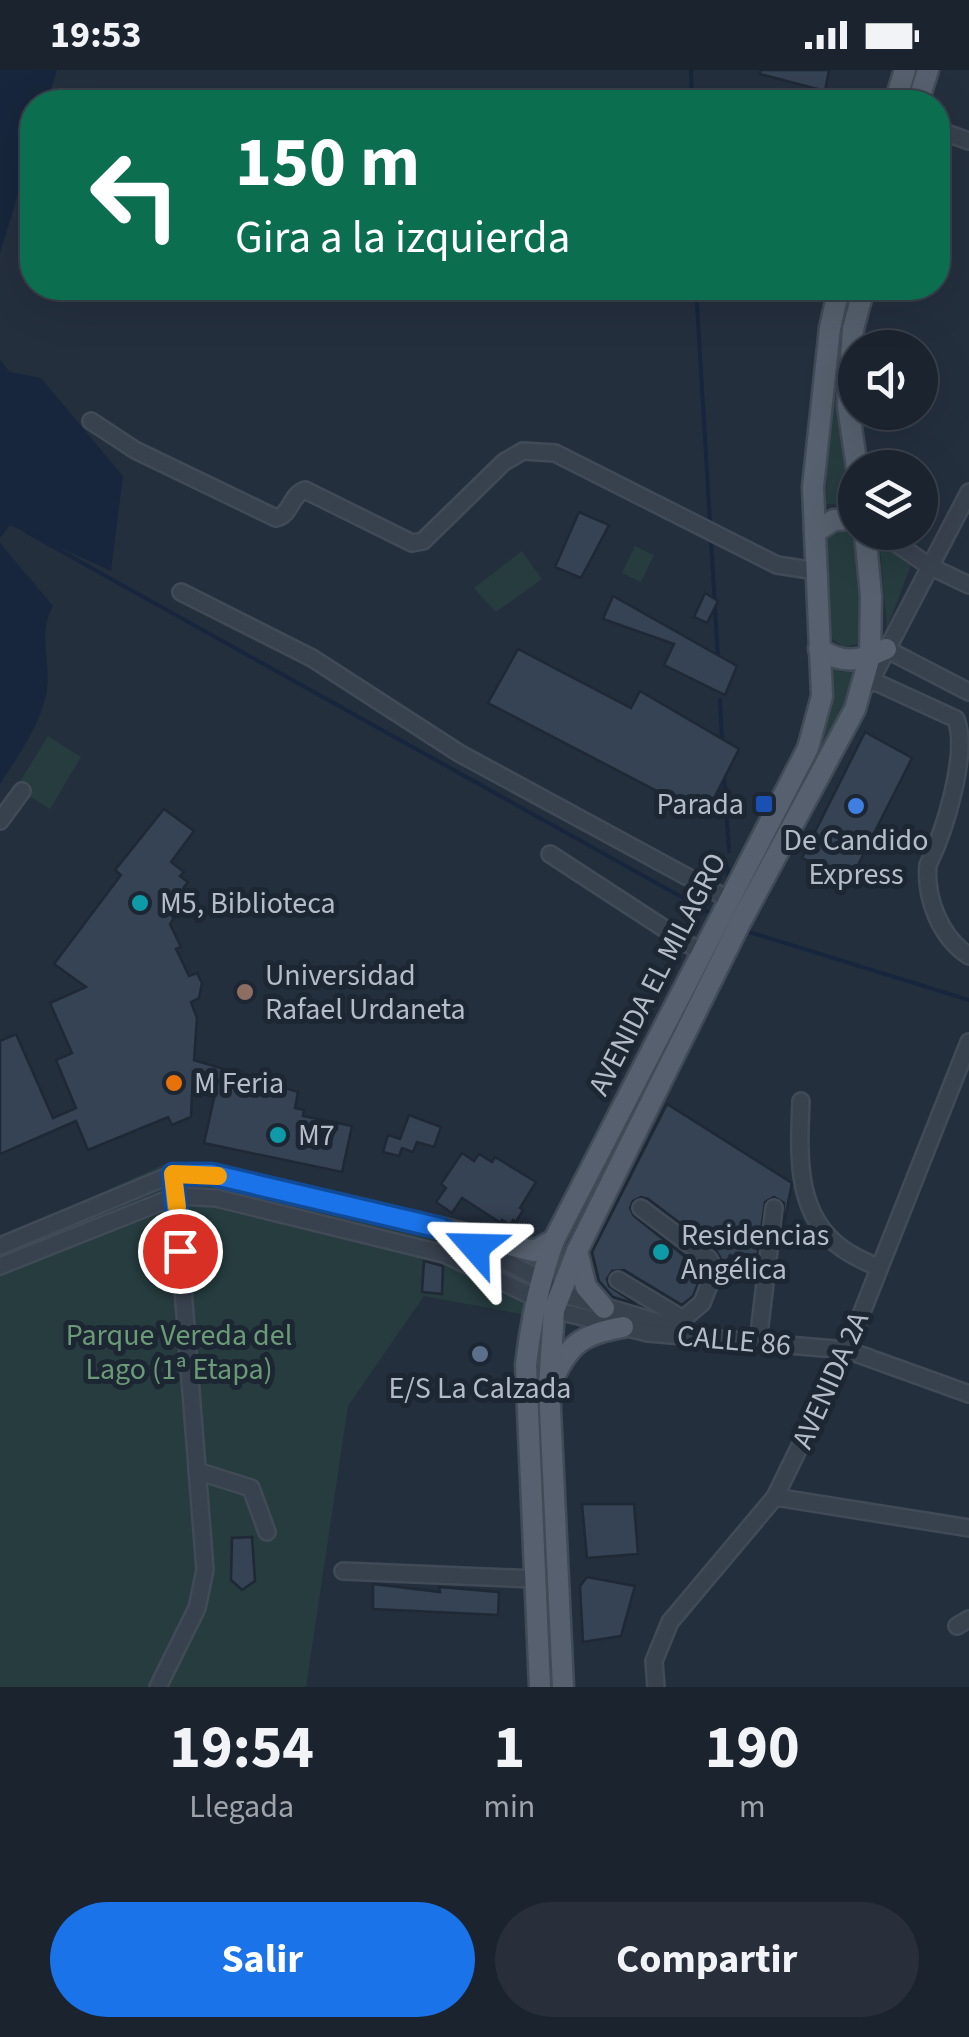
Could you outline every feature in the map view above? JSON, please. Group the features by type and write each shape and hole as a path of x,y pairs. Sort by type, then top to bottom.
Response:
{"main road":[{"name":"AVENIDA EL MILAGRO","path":"563,1687 547,1295 554,1240 808,748 822,696 813,486 836,300"},
{"path":"854,450 848,406 853,330 861,300"},
{"path":"815,532 838,520"},
{"name":"AVENIDA EL MILAGRO","path":"540,1687 526,1365 547,1295 577,1250 740,923 855,709 878,652 867,550"},
{"path":"819,649 837,661 878,652"},
{"path":"440,1228 534,1251 554,1240"},
{"path":"577,1250 586,1287 604,1308"},
{"path":"549,1387 562,1358 576,1342 623,1327"}],"street":[{"path":"91,420 135,450 276,518 284,515 298,493 305,490 412,543 422,541 504,462 523,452 555,453 777,565 816,571"},
{"path":"855,709 871,680 878,652 969,492"},
{"path":"906,550 969,585"},
{"path":"181,592 312,658 458,753 730,900"},
{"path":"878,652 969,692"},
{"path":"871,680 956,719 968,730 962,797 928,865 927,877 943,931 969,956"},
{"path":"0,821 22,791"},
{"path":"550,854 702,953"},
{"name":"AVENIDA 2A","path":"656,1687 654,1661 670,1622 776,1497 847,1350 968,1044"},
{"path":"801,1101 801,1180 815,1218 842,1248 878,1268"},
{"path":"158,1687 202,1592 205,1570 173,1174"},
{"path":"0,1246 173,1174 211,1174 440,1228 547,1295"},
{"path":"0,1266 176,1196 216,1198 444,1254 547,1295 750,1341 774,1208"},
{"path":"641,1208 708,1259 716,1270 702,1304 684,1324"},
{"path":"618,1280 684,1324"},
{"name":"CALLE 86","path":"547,1295 623,1327 648,1333 847,1350 969,1394"},
{"path":"197,1470 250,1488 266,1532"},
{"path":"776,1497 969,1528"},
{"path":"343,1571 536,1579"}],"green space":[{"path":"836,367 838,430 843,430 845,450 838,450 838,504 826,504 828,427"},
{"path":"838,528 838,550 857,550 862,618 858,644 843,647 830,637 822,538"},
{"path":"635,546 654,555 641,582 622,573"},
{"path":"880,550 902,550 914,557 887,628"},
{"path":"522,551 542,579 496,612 474,588"},
{"path":"834,669 857,670 846,710 818,762 829,714"},
{"path":"48,736 81,757 50,809 16,788"},
{"name":"Parque Vereda del Lago (1ª Etapa)","path":"167,1163 554,1240 531,1316 424,1296 348,1406 306,1687 0,1687 0,1239"}],"water":[{"path":"0,70 57,70 51,90 20,90 20,188 0,253"},
{"path":"0,360 10,372 41,378 123,476 111,571 10,525 0,538"},
{"path":"0,543 53,606 45,640 45,699 32,733 0,784"}],"building":[{"path":"760,70 829,70 825,90 760,74"},
{"path":"579,512 609,525 581,578 555,567"},
{"path":"705,593 718,601 707,623 694,617"},
{"path":"613,596 737,666 725,695 664,665 674,644 603,619"},
{"path":"518,649 631,708 640,691 739,749 705,816 488,703"},
{"path":"865,732 912,758 850,881 802,858"},
{"path":"164,809 194,831 171,862 184,872 180,876 188,882 184,887 189,891 171,915 174,918 170,924 189,976 197,973 202,983 199,998 191,1002 197,1018 194,1060 298,1092 295,1108 304,1110 303,1116 352,1126 342,1172 204,1143 218,1080 193,1072 191,1117 172,1125 168,1117 88,1150 76,1121 0,1154 0,1041 16,1034 53,1118 76,1108 56,1060 72,1053 50,1003 86,987 54,964 121,875 115,870"},
{"path":"667,1104 792,1183 782,1234 784,1203 774,1197 765,1202 756,1265 730,1255 725,1266 716,1250 648,1199 633,1201 630,1208 634,1216 703,1271 693,1296 682,1305 624,1270 612,1271 607,1279 609,1286 636,1304 613,1297 599,1281 592,1252"},
{"path":"409,1115 441,1127 434,1147 417,1142 413,1152 402,1148 399,1156 383,1152 388,1135 400,1139"},
{"path":"462,1153 474,1161 479,1154 492,1162 495,1157 536,1182 516,1222 501,1223 462,1198 452,1213 436,1202 446,1188 441,1184"},
{"path":"424,1261 443,1266 442,1294 422,1292"},
{"path":"582,1504 634,1504 638,1554 587,1558"},
{"path":"252,1537 255,1581 242,1590 231,1580 232,1538"},
{"path":"587,1577 635,1586 621,1636 583,1642 580,1586"},
{"path":"373,1584 440,1592 439,1587 499,1592 498,1615 373,1609"}],"waterway":[{"path":"691,70 692,90"},
{"path":"697,300 710,522"},
{"path":"27,532 712,914"},
{"path":"711,540 718,659"},
{"path":"720,700 722,742"},
{"path":"724,776 729,851"},
{"path":"728,869 729,883"},
{"path":"746,931 969,1000"}],"slow traffic":[{"path":"177,1207 173,1174 218,1176"}],"place":[{"name":"Parada","path":"764,804"},
{"name":"De Candido Express","path":"856,806"},
{"name":"M5, Biblioteca","path":"140,903"},
{"name":"Universidad Rafael Urdaneta","path":"245,992"},
{"name":"M Feria","path":"174,1083"},
{"name":"M7","path":"278,1135"},
{"name":"Residencias Angélica","path":"661,1252"},
{"name":"E/S La Calzada","path":"480,1354"}],"route":[{"path":"180,1251 173,1174 211,1174 440,1228 475,1247"}]}
